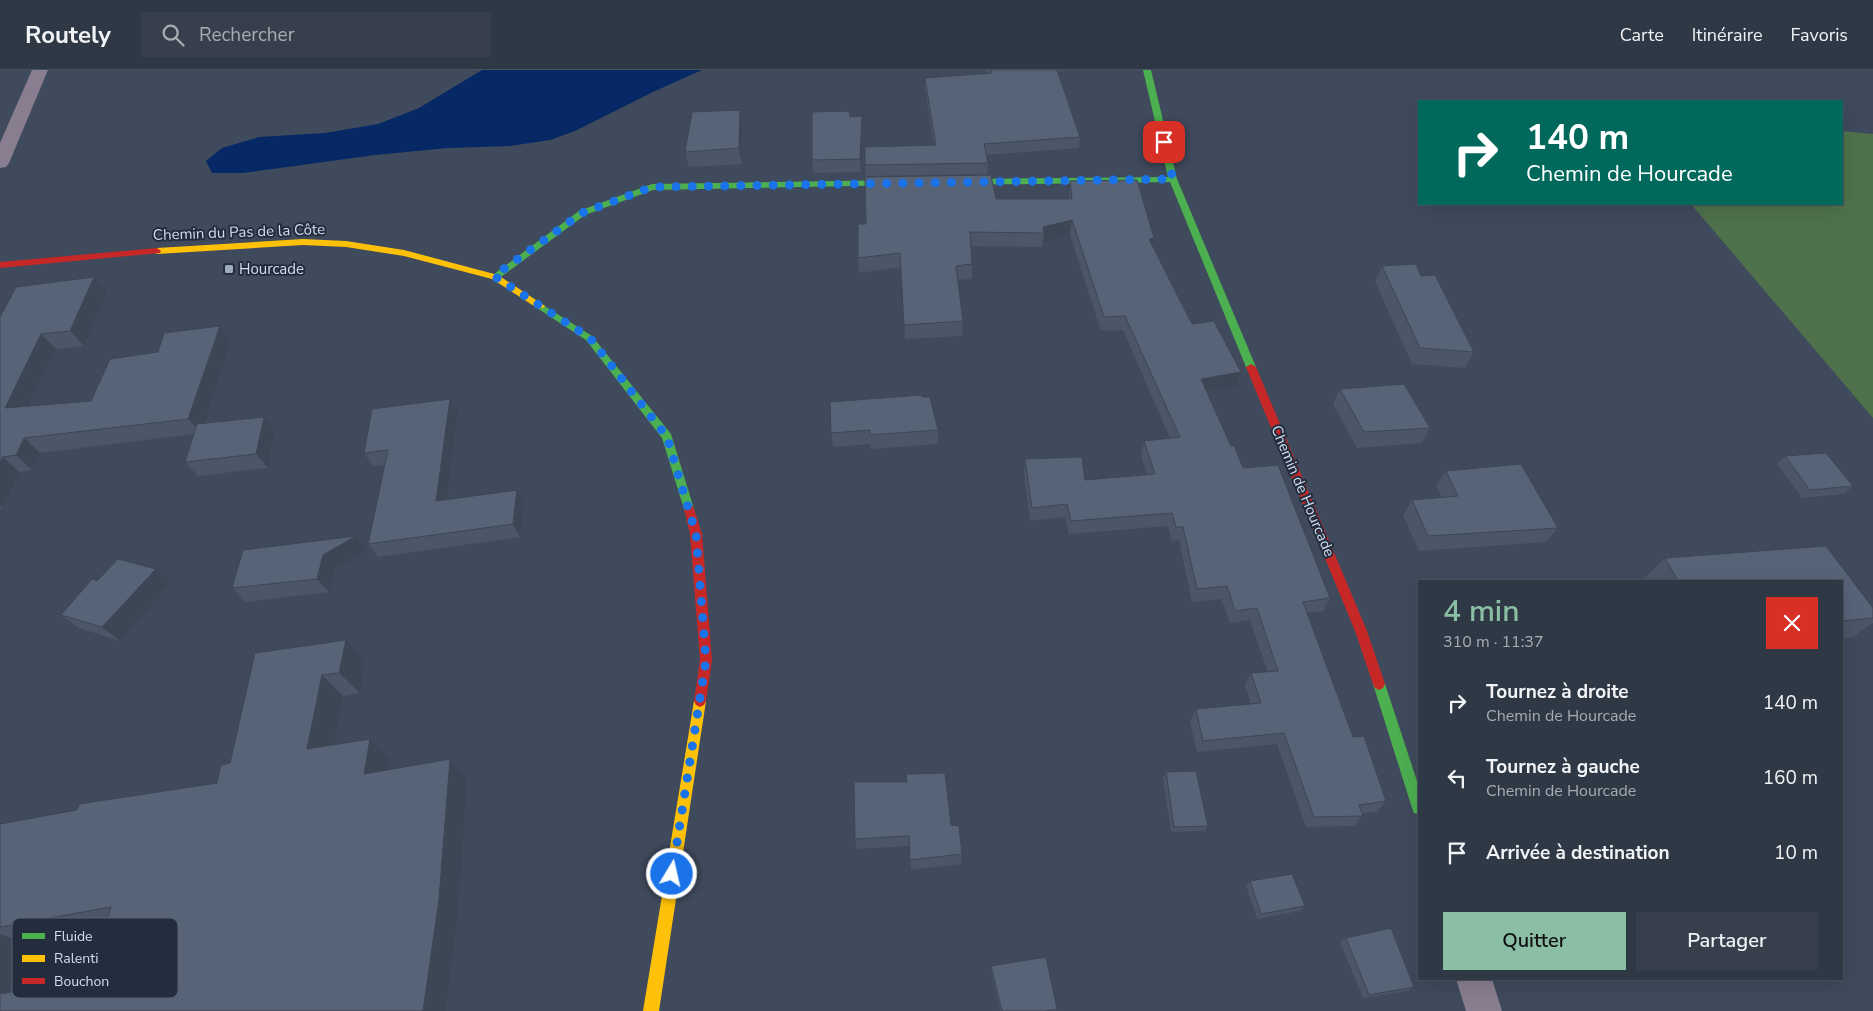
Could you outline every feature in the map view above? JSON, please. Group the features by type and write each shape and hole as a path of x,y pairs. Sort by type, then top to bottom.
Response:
{"street":[{"name":"Chemin de Hourcade","path":"1147,70 1173,179 1361,631 1418,805"},
{"path":"947,182 1173,179"},
{"path":"494,276 582,213 652,187 918,183"},
{"name":"Chemin du Pas de la Côte","path":"0,265 143,252 303,242 346,244 404,253 494,276 590,338 667,437 696,534 706,660 651,1011"},
{"path":"1474,980 1484,1011"}],"lane":[{"path":"0,163 40,70"}],"green space":[{"path":"1843,131 1873,134 1873,418 1692,205 1843,205"}],"water":[{"path":"482,70 702,70 575,131 550,140 510,146 448,148 375,155 243,173 212,173 206,161 222,148 259,137 325,133 378,124 419,108"}],"building":[{"path":"991,70 1057,70 1080,137 984,144 988,163 865,165 865,147 936,145 925,78 992,73"},
{"path":"740,110 739,148 685,152 692,112"},
{"path":"849,111 850,117 862,116 860,159 812,160 812,112"},
{"path":"991,175 996,199 1072,199 1070,181 1137,180 1154,238 1149,239 1192,324 1214,321 1241,372 1201,379 1231,446 1234,445 1243,468 1278,465 1330,598 1303,602 1353,737 1364,736 1386,801 1359,805 1363,816 1314,817 1284,733 1203,741 1196,709 1261,703 1251,673 1278,671 1257,608 1235,611 1227,586 1197,589 1183,527 1176,527 1172,513 1071,521 1067,504 1032,508 1025,459 1082,457 1085,480 1155,474 1144,441 1180,437 1125,316 1104,317 1072,220 1043,227 1044,233 970,232 972,264 956,266 963,321 904,325 900,253 858,258 858,224 866,224 865,177"},
{"path":"1416,264 1421,276 1435,275 1474,352 1420,348 1382,266"},
{"path":"94,277 70,331 41,334 5,408 91,401 110,359 158,352 164,333 220,326 188,419 24,438 16,455 3,457 0,463 0,317 16,287"},
{"path":"1404,384 1430,428 1364,432 1340,389"},
{"path":"921,395 922,397 930,397 938,430 870,435 870,430 831,433 830,402"},
{"path":"450,399 436,501 517,490 513,524 368,544 388,450 364,453 372,409"},
{"path":"264,417 256,454 185,462 197,424"},
{"path":"1826,453 1853,486 1810,490 1785,456"},
{"path":"1521,464 1558,528 1428,536 1412,500 1458,496 1446,471"},
{"path":"356,536 323,555 317,579 232,588 243,550"},
{"path":"1826,546 1873,608 1873,618 1843,621 1843,580 1677,580 1665,558"},
{"path":"118,559 156,569 102,627 61,615 92,579 97,581"},
{"path":"346,640 339,673 322,675 307,749 370,739 364,774 450,759 439,899 423,1011 0,1011 0,994 12,992 12,998 178,998 178,918 108,918 111,907 50,918 12,918 12,925 0,927 0,824 77,810 79,804 217,783 221,765 230,763 255,653"},
{"path":"1196,771 1208,826 1174,827 1166,772"},
{"path":"945,773 951,825 959,826 962,854 910,860 909,836 855,839 854,782 907,782 906,774"},
{"path":"1292,874 1305,906 1261,914 1250,881"},
{"path":"1391,928 1414,987 1369,995 1346,938"},
{"path":"1046,957 1057,1009 1045,1011 1002,1011 991,966"}],"traffic: fast":[{"path":"1147,70 1173,179 1251,367"},
{"path":"955,182 1173,179"},
{"path":"495,277 582,213 652,187 902,183"},
{"path":"540,306 589,338 667,437 689,509"},
{"path":"1379,684 1418,805"}],"traffic: slow":[{"path":"157,251 303,242 346,244 404,253 495,277 540,306"},
{"path":"651,1011 700,701"}],"traffic: jam":[{"path":"0,265 157,251"},
{"path":"1251,367 1361,631 1379,684"},
{"path":"689,509 696,534 706,660 700,701"}],"place":[{"name":"Hourcade","path":"229,269"}],"route":[{"path":"672,874 706,660 696,534 667,437 590,338 494,276 582,213 652,187 1173,179 1164,142"}]}
